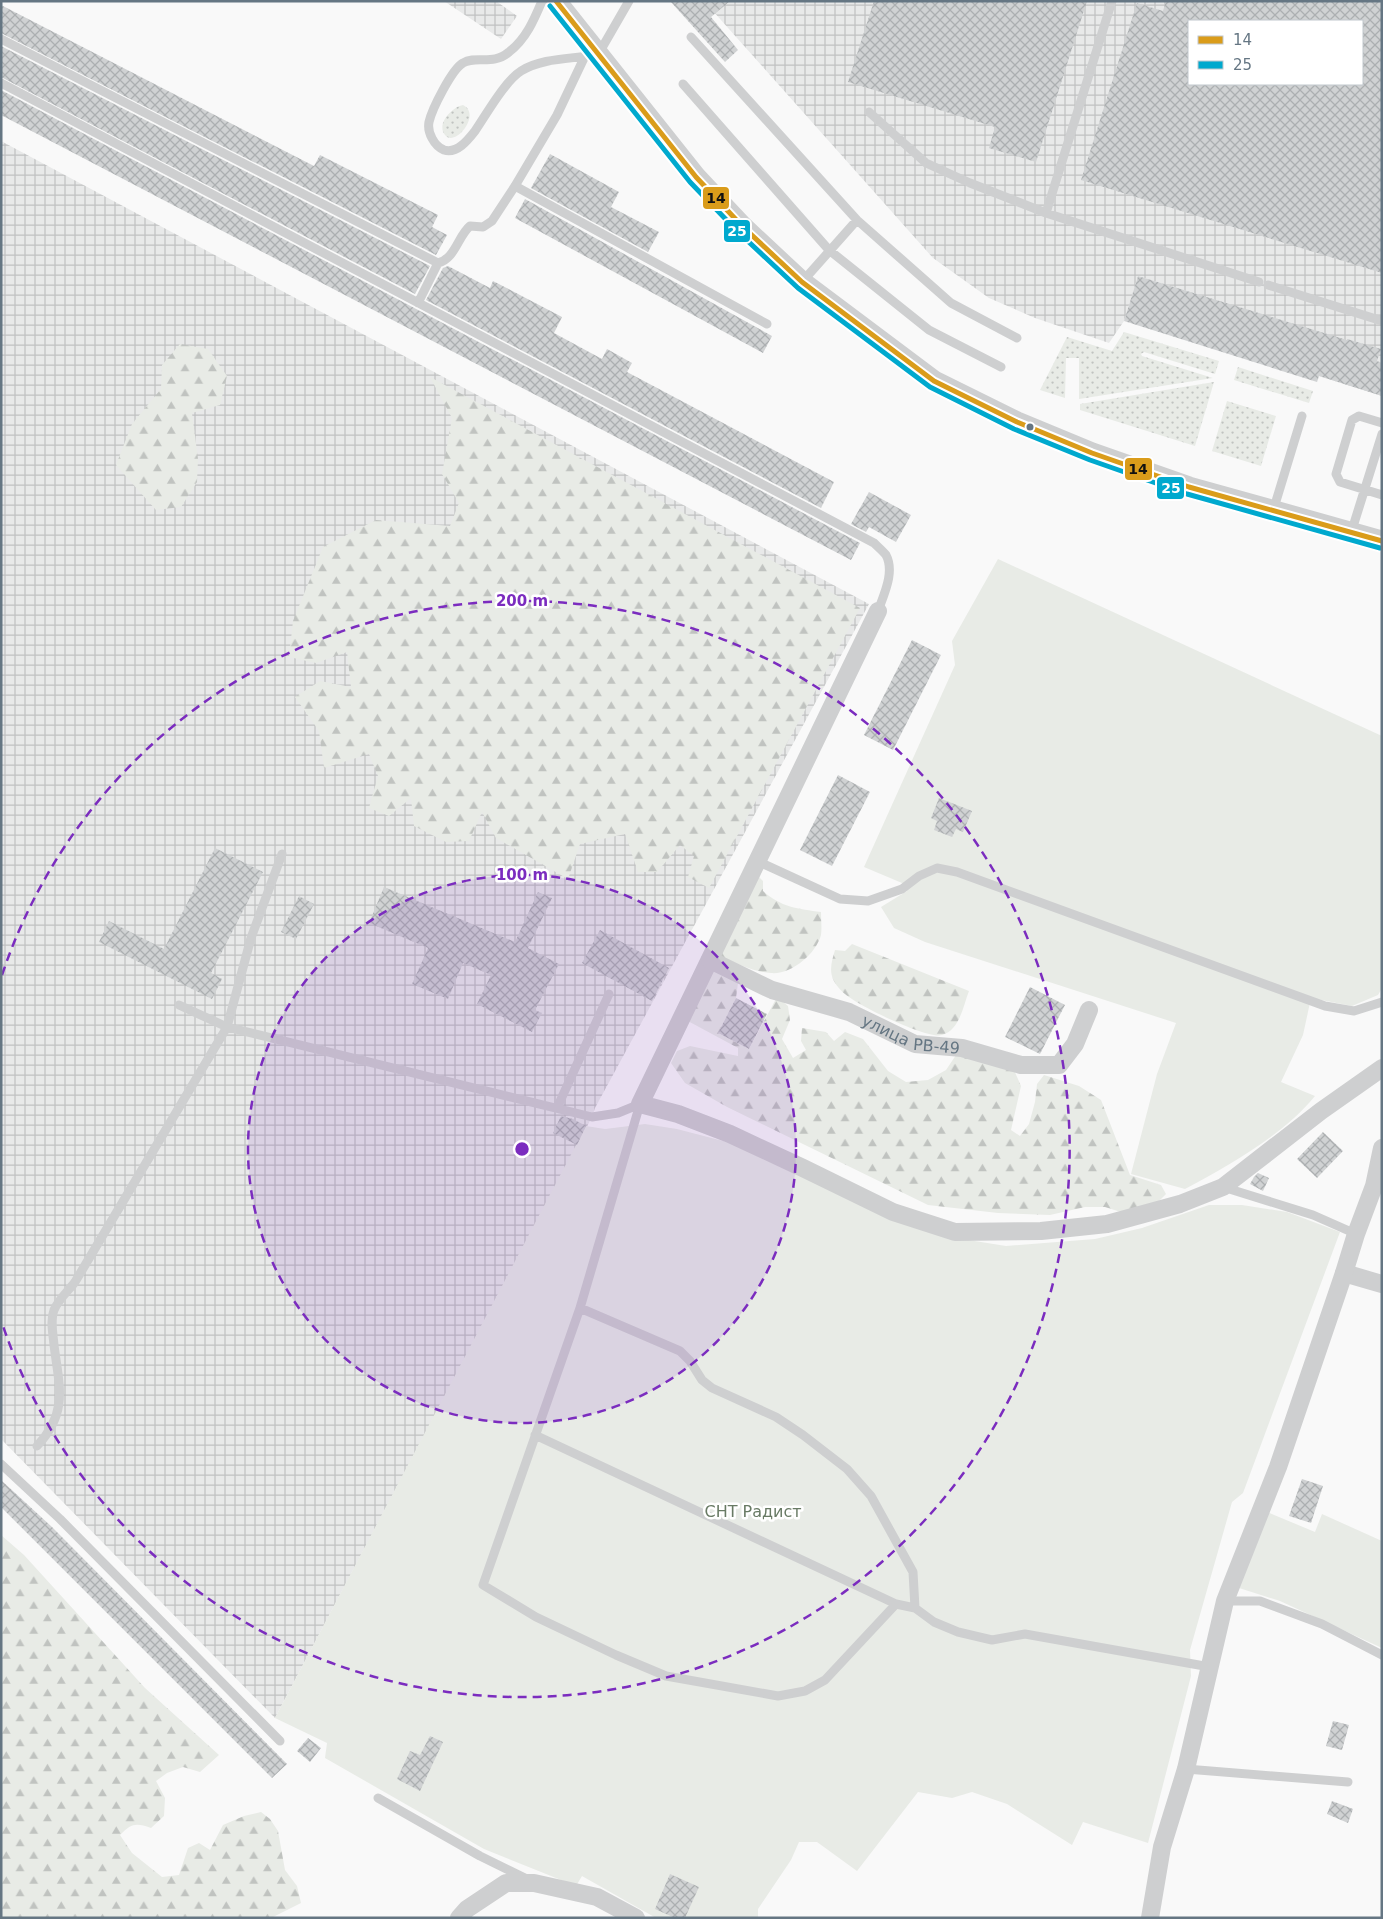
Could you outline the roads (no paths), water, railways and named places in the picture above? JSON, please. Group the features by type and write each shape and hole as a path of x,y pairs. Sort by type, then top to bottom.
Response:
{"street":[{"path":"556,1 592,56 696,177 742,226 802,282 934,381 1017,422 1092,453 1181,484 1382,541"},
{"path":"878,611 640,1104 678,1114 730,1134 893,1212 955,1232 1042,1231 1107,1224 1180,1204 1223,1187 1322,1111 1382,1068"},
{"name":"улица РВ-49","path":"710,960 772,990 850,1012 915,1044 962,1048 1021,1065 1059,1065 1075,1044 1089,1010"},
{"path":"1150,1918 1162,1847 1186,1769 1225,1601 1278,1468 1356,1234 1374,1186 1382,1148"},
{"path":"1344,1273 1382,1284"},
{"path":"459,1918 467,1909 506,1883 534,1883 596,1897 636,1918"}],"lane":[{"path":"542,1 535,18 522,39 510,52 499,59 464,62 450,76 429,122 430,136 438,147 447,151 458,148 470,138 511,80 520,71 536,64 592,56"},
{"path":"1,39 438,263 443,262 452,252 464,231 470,226 483,227 492,221 515,186 592,56 629,1"},
{"path":"1046,213 1112,1"},
{"path":"691,37 857,220 951,303 1017,338"},
{"path":"1,83 874,543 886,555 889,572 888,584 878,611"},
{"path":"683,84 829,250 929,330 1001,367"},
{"path":"869,112 926,162 970,183 1046,213 1382,321"},
{"path":"515,186 768,324"},
{"path":"802,282 857,220"},
{"path":"418,302 438,263"},
{"path":"1273,511 1302,416"},
{"path":"1382,423 1359,416 1352,420 1336,474 1340,482 1382,495"},
{"path":"1351,533 1382,434"},
{"path":"37,1446 49,1433 57,1417 61,1396 52,1327 55,1309 75,1282 227,1027 251,938 282,854"},
{"path":"757,861 840,899 868,901 902,889 918,876 938,868 957,872 1325,1006 1354,1011 1382,1002"},
{"path":"557,1108 609,994"},
{"path":"179,1006 227,1027 592,1117 618,1113 640,1104"},
{"path":"640,1104 580,1308 483,1585 536,1617 616,1655 666,1676 778,1696 805,1691 825,1680 896,1604"},
{"path":"1223,1187 1313,1215 1356,1234"},
{"path":"580,1308 680,1351 690,1361 702,1380 712,1388 776,1418 803,1435 847,1469 871,1496 913,1572 915,1608"},
{"path":"535,1435 896,1604 915,1608 934,1622 950,1629 992,1640 1025,1634 1210,1667"},
{"path":"1,1464 60,1519 280,1741"},
{"path":"1225,1601 1260,1601 1322,1624 1382,1655"},
{"path":"1186,1769 1348,1782"},
{"path":"378,1798 480,1856 534,1883"}],"park label":[{"name":"СНТ Радист","path":"753,1511"}]}
